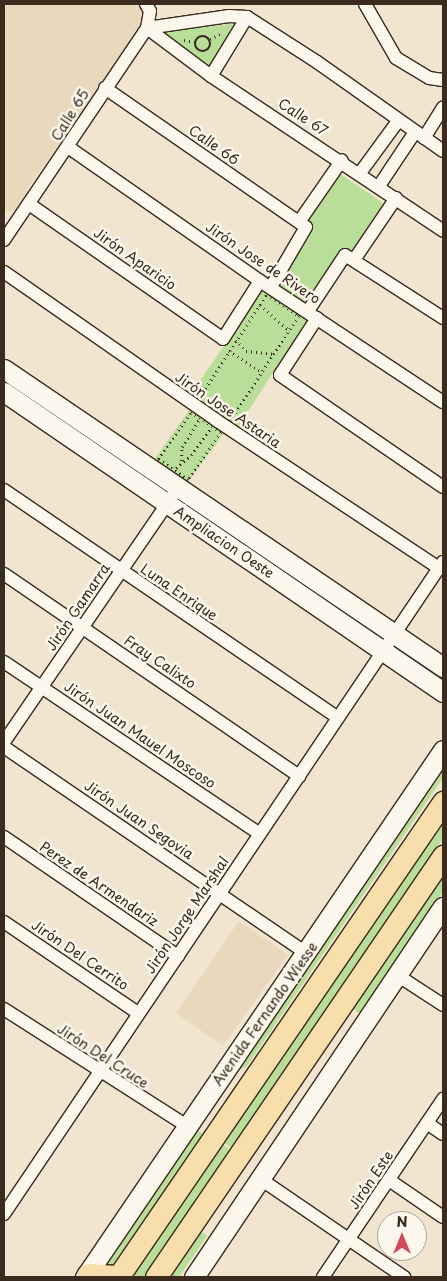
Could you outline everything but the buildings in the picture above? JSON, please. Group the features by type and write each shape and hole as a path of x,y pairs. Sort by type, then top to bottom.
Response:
{"main road":[{"name":"Ampliacion Oeste","path":"4,369 173,480 443,668"},
{"name":"Ampliacion Oeste","path":"4,392 443,692"},
{"name":"Avenida Fernando Wiesse","path":"86,1276 187,1126 307,954 443,750"},
{"name":"Avenida Fernando Wiesse","path":"118,1277 443,802"},
{"path":"156,1277 443,856"},
{"path":"194,1277 443,907"},
{"path":"86,1276 118,1277"}],"street":[{"path":"146,4 150,11 147,28 229,16 247,17 318,62 398,121 443,150"},
{"path":"365,4 396,58 429,78 443,80"},
{"path":"211,76 247,17"},
{"name":"Calle 67","path":"147,28 211,76 342,160 443,230"},
{"name":"Calle 65","path":"6,233 29,204 147,28"},
{"name":"Calle 66","path":"105,88 303,225"},
{"path":"379,186 443,108"},
{"path":"360,173 398,121"},
{"name":"Jirón Jose de Rivero","path":"68,147 308,315 443,402"},
{"path":"230,343 342,160"},
{"path":"396,198 349,257 308,315 280,375 443,487"},
{"name":"Jirón Aparicio","path":"29,204 230,343"},
{"path":"349,257 443,318"},
{"name":"Jirón Jose Astaria","path":"4,272 216,420 441,565"},
{"name":"Jirón Gamarra","path":"4,742 167,504 173,480"},
{"name":"Luna Enrique","path":"4,490 338,718"},
{"name":"Jirón Jorge Marshal","path":"4,1214 441,565"},
{"name":"Fray Calixto","path":"4,574 299,776"},
{"name":"Jirón Juan Mauel Moscoso","path":"4,662 260,834"},
{"name":"Jirón Juan Segovia","path":"4,747 307,954"},
{"name":"Perez de Armendariz","path":"4,837 178,956"},
{"name":"Jirón Del Cerrito","path":"4,922 138,1013"},
{"path":"398,975 443,1005"},
{"name":"Jirón Del Cruce","path":"4,1009 99,1072 187,1126"},
{"name":"Jirón Este","path":"323,1277 443,1099"},
{"path":"427,1123 443,1134"},
{"path":"259,1178 404,1277"},
{"path":"389,1180 443,1217"}],"path":[{"path":"200,36 207,37 212,43 205,52 195,46 200,36"},
{"path":"260,305 290,331"},
{"path":"229,423 290,331 308,315"},
{"path":"230,343 246,351 275,354"},
{"path":"230,343 263,374"},
{"path":"192,412 221,432 188,480 173,480 158,459 192,412"},
{"path":"173,480 181,461 182,447 200,418"},
{"path":"181,461 191,455 212,426"}],"shaded area":[{"path":"4,4 133,4 144,9 146,24 29,186 22,206 10,212 4,208"},
{"path":"239,921 288,955 223,1046 176,1013"}],"green space":[{"path":"236,25 210,71 163,32"},
{"path":"339,173 386,205 352,255 304,305 276,285 304,221"},
{"path":"263,289 307,320 236,430 188,398"},
{"path":"190,409 224,433 188,482 154,460"},
{"path":"443,757 443,778 247,1066 231,1075"},
{"path":"443,802 443,838 233,1149 216,1137"},
{"path":"443,865 443,892 360,1014 348,1005"},
{"path":"191,1127 203,1134 112,1268 95,1271"},
{"path":"215,1139 232,1151 147,1277 122,1277"},
{"path":"195,1228 207,1236 179,1277 162,1277"}]}
